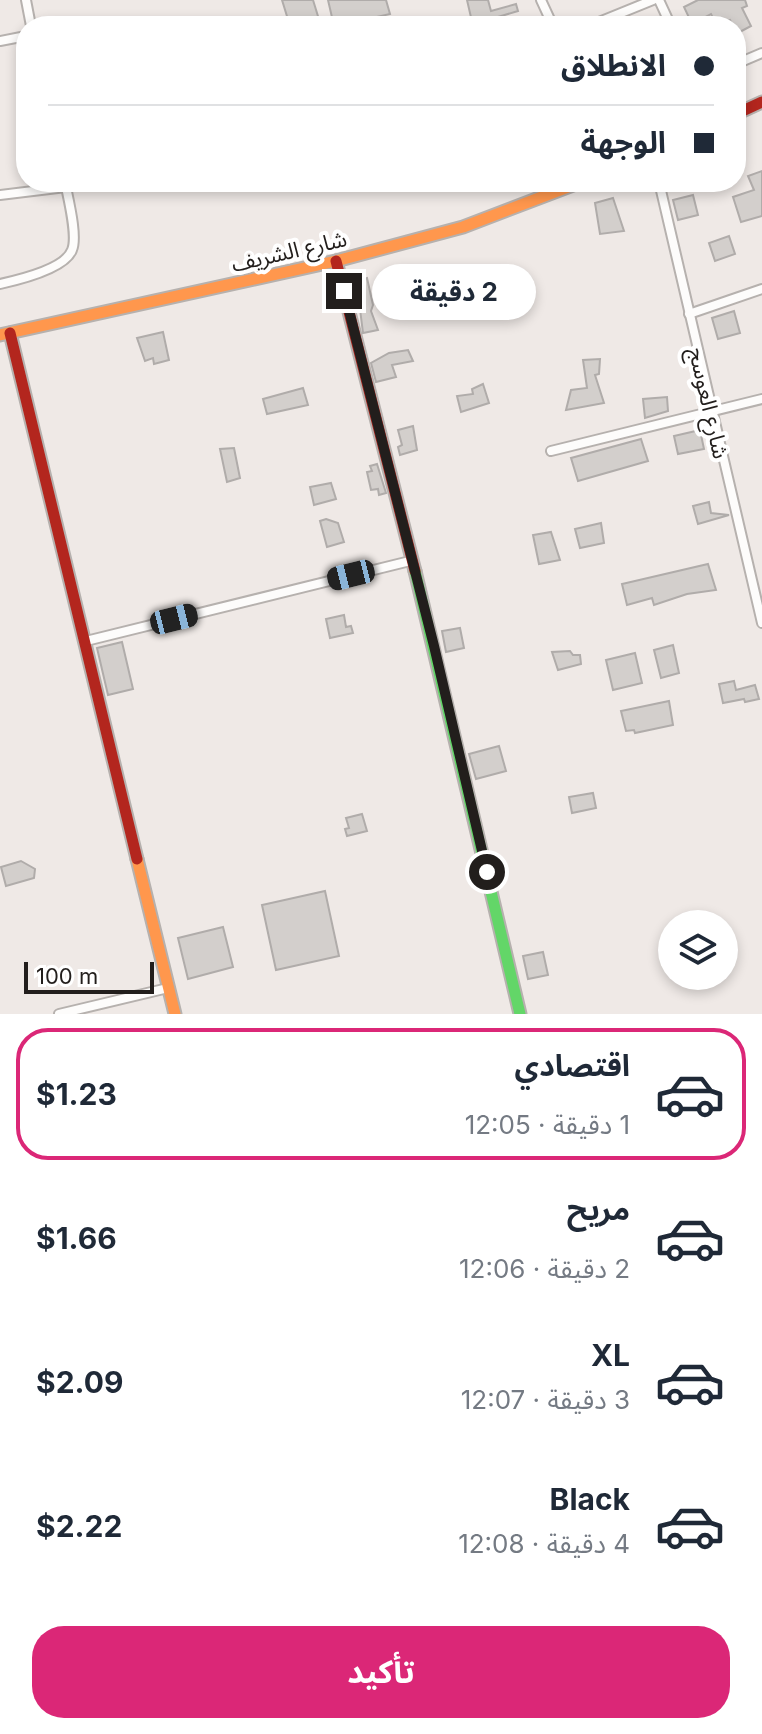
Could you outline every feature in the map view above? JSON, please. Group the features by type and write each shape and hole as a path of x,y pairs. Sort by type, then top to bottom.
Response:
{"street":[{"path":"614,16 653,0"},
{"path":"0,284 34,274 68,258 74,240 66,192"},
{"name":"شارع الشريف","path":"5,334 336,261 463,227 555,192"},
{"name":"شارع العوسج","path":"661,192 762,623"},
{"path":"336,261 434,646 520,1014"},
{"path":"689,314 762,289"},
{"path":"5,334 86,641 175,1014"},
{"path":"551,451 762,399"},
{"path":"86,641 410,561"},
{"path":"59,1014 168,988"}],"building":[{"path":"282,0 313,0 318,16 287,16"},
{"path":"328,0 386,0 390,14 381,16 332,16"},
{"path":"467,0 488,0 491,11 516,4 518,11 501,16 471,16"},
{"path":"698,0 745,0 747,6 742,8 746,16 688,16 684,7"},
{"path":"762,171 762,216 741,222 733,197 754,190 748,176"},
{"path":"693,195 698,215 678,220 673,200"},
{"path":"613,198 624,231 600,234 595,203"},
{"path":"729,236 735,254 715,261 709,243"},
{"path":"401,274 404,297 386,300 381,279"},
{"path":"367,278 373,305 371,311 378,330 363,333 359,301 351,283"},
{"path":"734,311 740,333 718,339 712,318"},
{"path":"163,332 169,360 154,364 153,358 145,361 137,338"},
{"path":"408,350 413,361 392,365 396,377 376,382 371,363 389,353"},
{"path":"600,359 599,374 595,375 604,403 566,410 571,390 587,388 583,360"},
{"path":"483,384 489,403 461,412 457,396 473,394 472,389"},
{"path":"303,388 308,405 267,414 263,399"},
{"path":"667,397 668,411 645,418 643,399"},
{"path":"413,426 417,450 400,455 398,447 402,445 398,430"},
{"path":"700,430 704,449 678,454 674,436"},
{"path":"641,439 648,461 578,481 571,458"},
{"path":"234,448 240,478 227,482 220,449"},
{"path":"377,464 386,493 379,495 378,489 371,490 367,472 372,471 370,466"},
{"path":"331,483 336,499 314,505 310,487"},
{"path":"709,502 711,513 729,515 698,524 693,506"},
{"path":"326,519 338,523 344,542 327,547 320,521"},
{"path":"601,523 604,543 580,548 575,529"},
{"path":"551,532 560,560 539,564 533,535"},
{"path":"708,564 716,590 687,594 654,605 652,598 627,605 622,584"},
{"path":"344,615 346,627 351,626 353,633 330,638 326,619"},
{"path":"460,628 464,648 446,652 442,631"},
{"path":"122,642 133,689 108,695 97,648"},
{"path":"673,645 679,673 661,678 654,650"},
{"path":"570,651 573,655 580,655 581,664 558,670 552,652"},
{"path":"635,653 642,683 613,690 606,660"},
{"path":"734,681 736,690 755,685 759,699 723,703 719,684"},
{"path":"669,701 673,725 635,733 634,730 626,731 621,711"},
{"path":"499,746 506,771 476,779 469,754"},
{"path":"593,793 596,808 572,813 569,797"},
{"path":"362,814 367,831 347,836 345,829 349,828 346,818"},
{"path":"21,861 35,869 34,878 6,886 1,867"},
{"path":"325,891 339,956 276,970 262,905"},
{"path":"223,927 233,967 188,979 178,938"},
{"path":"543,952 548,975 528,979 523,956"}],"traffic: fast":[{"path":"415,571 520,1014"}],"traffic: slow":[{"path":"0,335 336,261 463,227 555,192"},
{"path":"137,859 175,1014"}],"traffic: jam":[{"path":"746,109 762,102"},
{"path":"336,261 415,571"},
{"path":"10,333 137,859"}],"route":[{"path":"344,291 434,646 487,872"}]}
